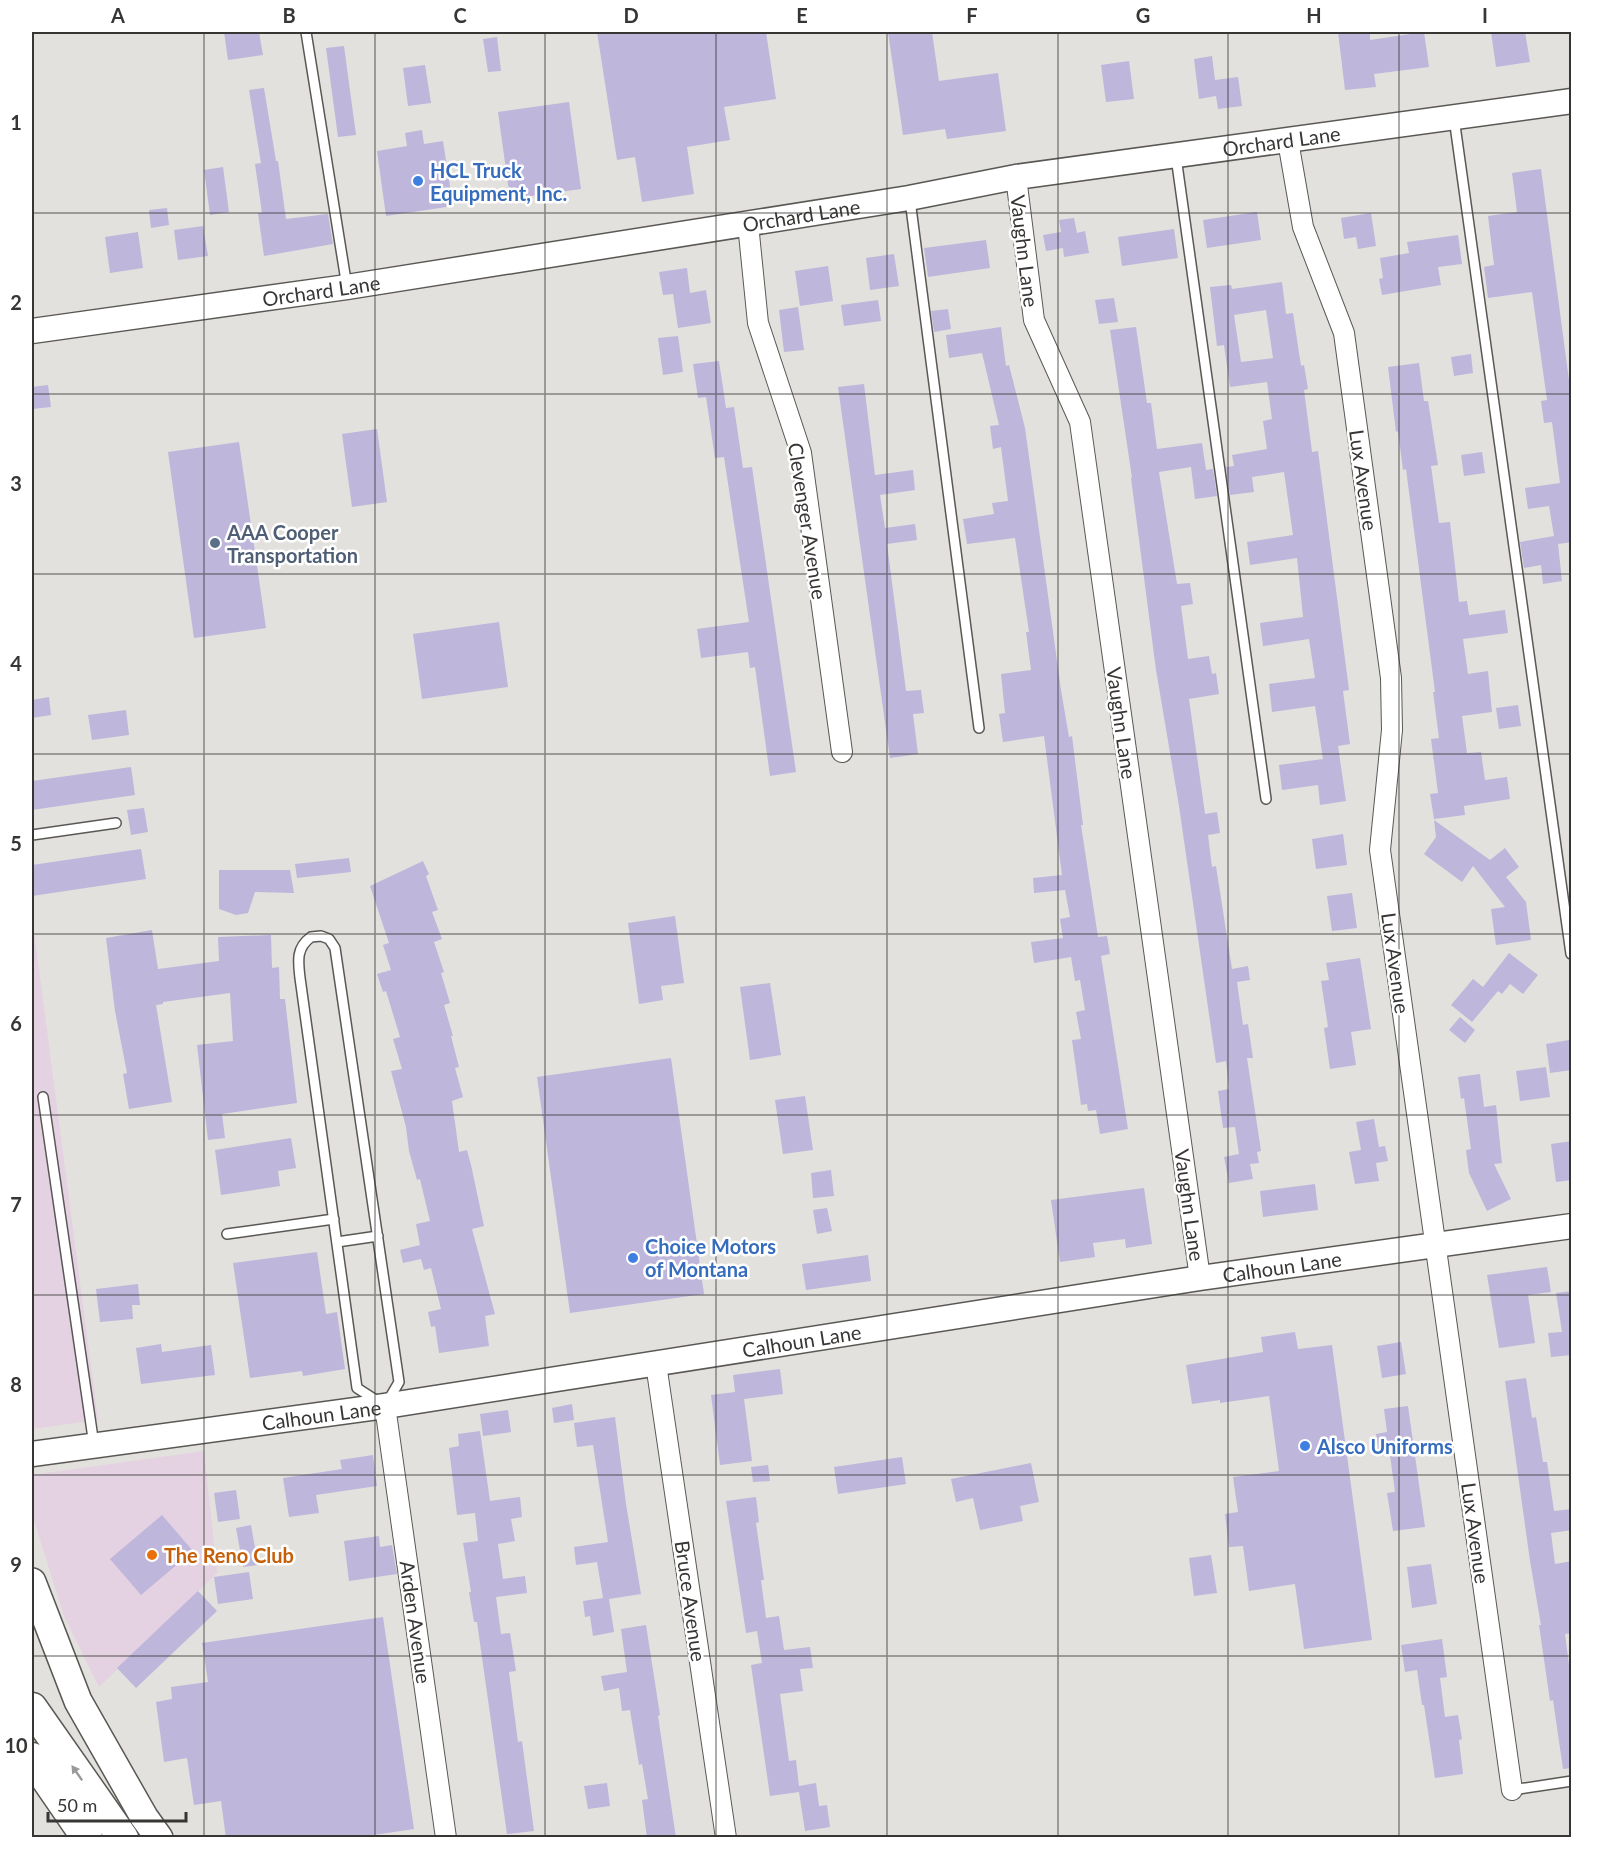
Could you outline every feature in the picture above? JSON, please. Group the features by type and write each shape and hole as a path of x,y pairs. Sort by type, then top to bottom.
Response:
{"main road":[{"path":"32,1582 78,1701 144,1817 159,1838"},
{"path":"32,1708 123,1838"},
{"path":"32,1758 87,1838"}],"street":[{"name":"Orchard Lane","path":"32,331 347,287 909,198 1016,177 1176,157 1572,101"},
{"name":"Lux Avenue","path":"1288,141 1303,227 1344,333 1389,667 1392,730 1380,850 1512,1790"},
{"name":"Vaughn Lane","path":"1016,177 1034,320 1080,422 1200,1278"},
{"name":"Clevenger Avenue","path":"748,224 758,323 801,453 842,752"},
{"name":"Calhoun Lane","path":"32,1454 385,1406 1200,1278 1572,1226"},
{"name":"Bruce Avenue","path":"656,1364 726,1838"},
{"name":"Arden Avenue","path":"385,1406 446,1838"}],"lane":[{"path":"306,32 347,287"},
{"path":"1454,118 1571,954"},
{"path":"1176,157 1266,799"},
{"path":"909,198 979,728"},
{"path":"32,836 116,823"},
{"path":"321,936 329,939 335,948 378,1236 399,1382 385,1406 357,1388 298,959 300,949 311,937 321,936"},
{"path":"43,1097 94,1445"},
{"path":"227,1234 334,1219"},
{"path":"337,1242 378,1236"},
{"path":"1512,1790 1572,1781"}],"shaded area":[{"path":"32,916 98,1420 32,1429"},
{"path":"204,1451 217,1573 99,1687 64,1616 32,1514 32,1475"}],"building":[{"path":"224,32 259,32 263,55 228,60"},
{"path":"597,32 766,32 776,99 724,107 730,140 687,147 694,194 642,202 635,157 617,160"},
{"path":"888,32 932,32 939,81 998,73 1006,131 947,139 945,129 903,135"},
{"path":"1338,32 1370,32 1370,40 1424,32 1429,67 1374,74 1376,87 1345,90"},
{"path":"1491,32 1525,32 1530,62 1496,67"},
{"path":"497,37 501,71 488,72 483,39"},
{"path":"344,46 356,135 338,137 326,48"},
{"path":"1212,56 1215,80 1238,77 1242,106 1218,109 1216,96 1199,99 1194,59"},
{"path":"1129,61 1134,99 1106,102 1101,65"},
{"path":"425,65 431,103 408,106 403,68"},
{"path":"264,88 286,219 328,214 333,244 264,256 258,213 262,213 255,164 261,163 249,90"},
{"path":"569,102 581,189 510,199 498,112"},
{"path":"422,130 424,144 443,141 453,206 386,216 377,151 407,146 405,133"},
{"path":"223,167 229,212 210,215 204,170"},
{"path":"1541,169 1572,403 1572,542 1558,544 1562,581 1543,584 1541,565 1524,568 1520,542 1554,536 1549,506 1528,509 1525,488 1560,483 1552,422 1544,423 1541,401 1547,400 1532,292 1488,298 1484,267 1494,265 1488,216 1517,212 1512,173"},
{"path":"167,208 169,225 151,228 149,210"},
{"path":"1257,212 1261,240 1207,248 1203,220"},
{"path":"1371,213 1376,246 1358,249 1356,237 1344,239 1341,218"},
{"path":"1074,218 1077,233 1085,231 1089,253 1064,257 1063,248 1046,251 1043,235 1061,232 1059,220"},
{"path":"203,226 208,256 178,260 174,230"},
{"path":"1174,229 1178,258 1122,266 1118,237"},
{"path":"138,232 143,268 110,273 105,237"},
{"path":"1458,235 1462,264 1438,267 1441,285 1382,295 1379,279 1383,278 1380,258 1409,253 1407,242"},
{"path":"986,240 990,268 928,277 924,248"},
{"path":"894,254 899,286 870,290 866,258"},
{"path":"828,266 833,301 800,306 795,271"},
{"path":"687,268 690,293 706,290 711,323 678,328 673,294 663,295 659,272"},
{"path":"1282,282 1286,314 1293,313 1301,366 1304,365 1308,389 1304,390 1312,452 1318,451 1349,690 1343,691 1350,744 1338,746 1346,801 1320,805 1318,785 1282,790 1279,765 1323,759 1315,706 1272,712 1269,684 1315,678 1309,639 1263,646 1260,623 1303,617 1297,558 1250,565 1247,542 1293,535 1284,472 1252,477 1254,492 1230,495 1226,467 1234,466 1232,455 1267,449 1263,421 1272,419 1267,382 1230,387 1224,345 1217,346 1210,287 1231,285 1232,289","holes":["1266,310 1273,358 1241,362 1234,315"]},
{"path":"1114,298 1118,322 1099,324 1095,300"},
{"path":"878,300 881,321 844,326 841,305"},
{"path":"798,307 804,350 784,352 779,310"},
{"path":"948,309 951,329 934,332 931,311"},
{"path":"1001,327 1006,366 1009,365 1025,428 1061,690 1069,737 1072,736 1083,825 1081,825 1098,937 1107,936 1110,954 1101,956 1128,1129 1100,1134 1096,1110 1088,1111 1087,1104 1081,1105 1072,1040 1081,1039 1076,1012 1085,1010 1080,980 1075,981 1071,957 1034,963 1031,942 1063,938 1060,919 1070,917 1065,890 1034,893 1033,878 1062,875 1044,736 1003,742 999,714 1005,713 1001,674 1031,670 1026,632 1029,632 1015,538 967,544 963,519 994,514 992,503 1008,501 1001,447 993,449 990,426 999,425 982,353 949,358 946,335"},
{"path":"1136,327 1147,403 1151,403 1157,449 1202,443 1206,470 1213,469 1217,496 1195,499 1191,467 1159,472 1177,584 1190,583 1193,604 1181,606 1188,659 1209,656 1212,674 1216,673 1219,694 1189,699 1205,814 1217,812 1220,833 1208,835 1212,867 1216,866 1232,969 1248,966 1250,980 1237,982 1243,1025 1248,1024 1253,1058 1247,1058 1261,1151 1257,1152 1259,1163 1250,1164 1253,1179 1229,1183 1224,1157 1239,1154 1235,1127 1223,1128 1218,1091 1229,1089 1226,1061 1216,1063 1179,806 1156,670 1132,478 1110,330"},
{"path":"678,336 683,372 663,375 658,338"},
{"path":"1471,354 1473,373 1454,376 1451,357"},
{"path":"719,361 726,408 734,407 743,468 752,467 796,772 770,776 755,667 750,668 748,652 701,658 697,629 749,622 724,457 715,458 706,397 698,398 693,364"},
{"path":"1419,363 1424,401 1428,401 1438,465 1431,466 1439,523 1450,522 1459,602 1467,601 1469,615 1505,610 1508,633 1463,639 1468,674 1488,671 1492,712 1462,716 1467,753 1481,752 1485,780 1507,777 1510,799 1464,806 1465,815 1434,819 1430,794 1438,793 1431,739 1439,738 1433,692 1435,692 1406,469 1403,470 1398,431 1396,432 1388,367"},
{"path":"864,384 875,475 913,470 915,490 880,495 885,528 915,524 917,540 887,544 906,691 921,690 924,713 913,714 918,754 890,758 838,387"},
{"path":"48,385 51,407 32,409 32,387"},
{"path":"377,429 387,502 352,507 342,434"},
{"path":"239,442 266,628 194,638 168,452"},
{"path":"1482,452 1485,473 1464,476 1461,455"},
{"path":"499,622 508,687 422,699 413,634"},
{"path":"49,697 51,715 32,718 32,700"},
{"path":"1518,705 1521,726 1499,729 1496,708"},
{"path":"126,710 129,735 92,740 88,715"},
{"path":"131,767 135,795 32,810 32,781"},
{"path":"144,808 148,832 131,835 127,810"},
{"path":"1434,820 1490,860 1505,848 1519,867 1506,877 1526,902 1531,940 1496,945 1491,909 1505,907 1473,866 1462,882 1424,854 1436,837"},
{"path":"1343,834 1347,865 1316,869 1312,839"},
{"path":"141,849 146,879 32,896 32,865"},
{"path":"349,858 351,872 297,878 295,864"},
{"path":"423,861 429,874 426,876 438,910 432,912 442,939 434,942 444,972 441,973 450,1003 444,1005 453,1036 451,1036 459,1067 455,1068 463,1097 452,1101 459,1152 467,1150 471,1165 484,1226 472,1229 495,1314 485,1316 489,1346 439,1353 435,1326 431,1327 428,1312 441,1309 431,1268 424,1270 421,1259 403,1263 400,1250 420,1245 416,1224 430,1221 420,1179 417,1180 409,1151 406,1127 391,1071 402,1069 393,1039 400,1037 386,991 383,992 377,974 391,970 383,945 389,943 370,886"},
{"path":"219,870 290,870 294,893 255,892 248,913 236,915 219,909"},
{"path":"1352,893 1357,928 1332,931 1327,896"},
{"path":"675,916 684,983 661,986 663,1000 639,1004 628,923"},
{"path":"152,930 158,969 219,961 218,937 271,935 272,968 279,967 280,999 285,999 297,1103 222,1114 225,1138 208,1140 197,1045 233,1041 230,993 163,1002 163,1004 156,1005 172,1102 129,1109 123,1074 127,1073 115,1011 106,938"},
{"path":"1509,953 1538,975 1523,994 1510,984 1502,994 1498,991 1472,1022 1451,1005 1473,979 1483,987"},
{"path":"1360,958 1371,1029 1351,1032 1356,1065 1330,1069 1324,1028 1328,1027 1321,981 1329,980 1326,963"},
{"path":"770,983 781,1055 750,1060 740,987"},
{"path":"1460,1017 1475,1030 1465,1043 1449,1030"},
{"path":"1569,1040 1572,1070 1550,1073 1546,1044"},
{"path":"671,1058 704,1294 570,1313 537,1077"},
{"path":"1546,1067 1550,1097 1520,1101 1516,1071"},
{"path":"1480,1074 1484,1107 1496,1105 1502,1163 1494,1164 1511,1199 1487,1211 1469,1173 1466,1150 1471,1149 1464,1098 1461,1099 1458,1077"},
{"path":"805,1096 813,1150 783,1154 775,1100"},
{"path":"1374,1119 1379,1147 1385,1146 1388,1161 1376,1163 1379,1181 1355,1184 1349,1152 1361,1150 1356,1122"},
{"path":"291,1138 296,1168 278,1171 280,1186 221,1195 215,1150"},
{"path":"1572,1141 1572,1180 1556,1182 1551,1144"},
{"path":"831,1170 834,1196 813,1198 811,1173"},
{"path":"1315,1184 1318,1210 1263,1217 1260,1191"},
{"path":"1144,1188 1152,1244 1126,1248 1125,1239 1093,1243 1095,1257 1060,1262 1051,1200"},
{"path":"827,1208 832,1231 817,1234 813,1210"},
{"path":"317,1252 326,1314 337,1312 345,1369 303,1376 302,1371 250,1378 233,1263"},
{"path":"868,1255 871,1281 806,1290 802,1264"},
{"path":"1547,1267 1551,1292 1528,1295 1535,1343 1499,1348 1487,1275"},
{"path":"138,1284 140,1305 132,1305 133,1319 100,1322 96,1289"},
{"path":"1572,1291 1572,1355 1551,1357 1548,1333 1562,1332 1556,1293"},
{"path":"1295,1332 1298,1349 1332,1345 1372,1640 1304,1649 1295,1584 1249,1591 1243,1546 1229,1547 1225,1514 1238,1512 1233,1477 1279,1471 1269,1396 1220,1403 1220,1400 1192,1404 1186,1365 1263,1352 1261,1337"},
{"path":"1401,1342 1406,1374 1382,1378 1377,1346"},
{"path":"161,1344 162,1352 211,1345 215,1375 141,1384 136,1348"},
{"path":"780,1369 783,1394 744,1399 752,1461 720,1465 711,1395 735,1392 733,1375"},
{"path":"1526,1378 1532,1418 1536,1417 1543,1462 1547,1462 1554,1511 1572,1509 1572,1530 1551,1533 1555,1564 1572,1561 1572,1633 1565,1634 1569,1665 1572,1665 1572,1768 1563,1769 1553,1700 1550,1701 1505,1381"},
{"path":"572,1404 574,1420 554,1423 552,1408"},
{"path":"1408,1406 1425,1527 1393,1531 1387,1493 1395,1492 1389,1448 1378,1449 1376,1434 1387,1432 1384,1409"},
{"path":"508,1410 511,1432 483,1436 480,1414"},
{"path":"615,1417 641,1594 609,1599 614,1632 593,1636 590,1616 585,1617 583,1601 603,1598 597,1562 576,1565 574,1547 608,1542 593,1445 577,1447 574,1423"},
{"path":"480,1431 490,1501 520,1497 522,1517 511,1519 515,1541 498,1544 503,1579 525,1576 527,1593 496,1597 501,1634 510,1633 516,1671 509,1672 518,1742 522,1741 534,1831 507,1834 477,1622 474,1622 463,1543 478,1541 475,1513 457,1515 449,1448 459,1446 458,1434"},
{"path":"373,1455 377,1486 316,1495 319,1513 289,1517 283,1478 342,1469 340,1460"},
{"path":"902,1457 906,1484 838,1494 834,1467"},
{"path":"1031,1463 1039,1502 1020,1506 1023,1521 980,1530 973,1498 956,1502 951,1479"},
{"path":"768,1465 770,1481 753,1482 751,1467"},
{"path":"236,1490 240,1519 218,1522 214,1493"},
{"path":"756,1497 759,1522 756,1523 764,1580 761,1580 766,1618 779,1616 784,1650 810,1647 813,1668 800,1669 803,1691 780,1694 789,1761 796,1760 799,1786 816,1783 819,1806 827,1805 830,1827 805,1831 799,1792 770,1796 751,1665 762,1663 757,1631 746,1633 726,1501"},
{"path":"162,1515 193,1551 141,1595 110,1559"},
{"path":"251,1525 258,1565 243,1567 236,1528"},
{"path":"379,1536 380,1547 392,1545 397,1574 349,1581 344,1541"},
{"path":"1211,1555 1217,1593 1194,1596 1189,1558"},
{"path":"1431,1564 1437,1604 1412,1608 1407,1567"},
{"path":"249,1572 253,1599 218,1604 214,1577"},
{"path":"198,1591 217,1611 136,1688 117,1668"},
{"path":"383,1617 414,1829 354,1838 226,1838 221,1801 194,1805 187,1758 164,1762 156,1702 172,1699 171,1687 208,1682 202,1643"},
{"path":"646,1625 676,1838 647,1838 642,1800 648,1799 642,1764 639,1765 630,1710 622,1711 619,1688 604,1691 601,1676 627,1672 621,1629"},
{"path":"1442,1639 1447,1677 1440,1678 1445,1717 1458,1715 1462,1739 1459,1740 1463,1774 1435,1778 1417,1670 1405,1672 1401,1645"},
{"path":"607,1783 610,1806 588,1809 584,1786"}],"place":[{"name":"HCL Truck Equipment, Inc.","path":"418,181"},
{"name":"AAA Cooper Transportation","path":"215,543"},
{"name":"Choice Motors of Montana","path":"633,1258"},
{"name":"Alsco Uniforms","path":"1305,1446"},
{"name":"The Reno Club","path":"152,1555"}]}
